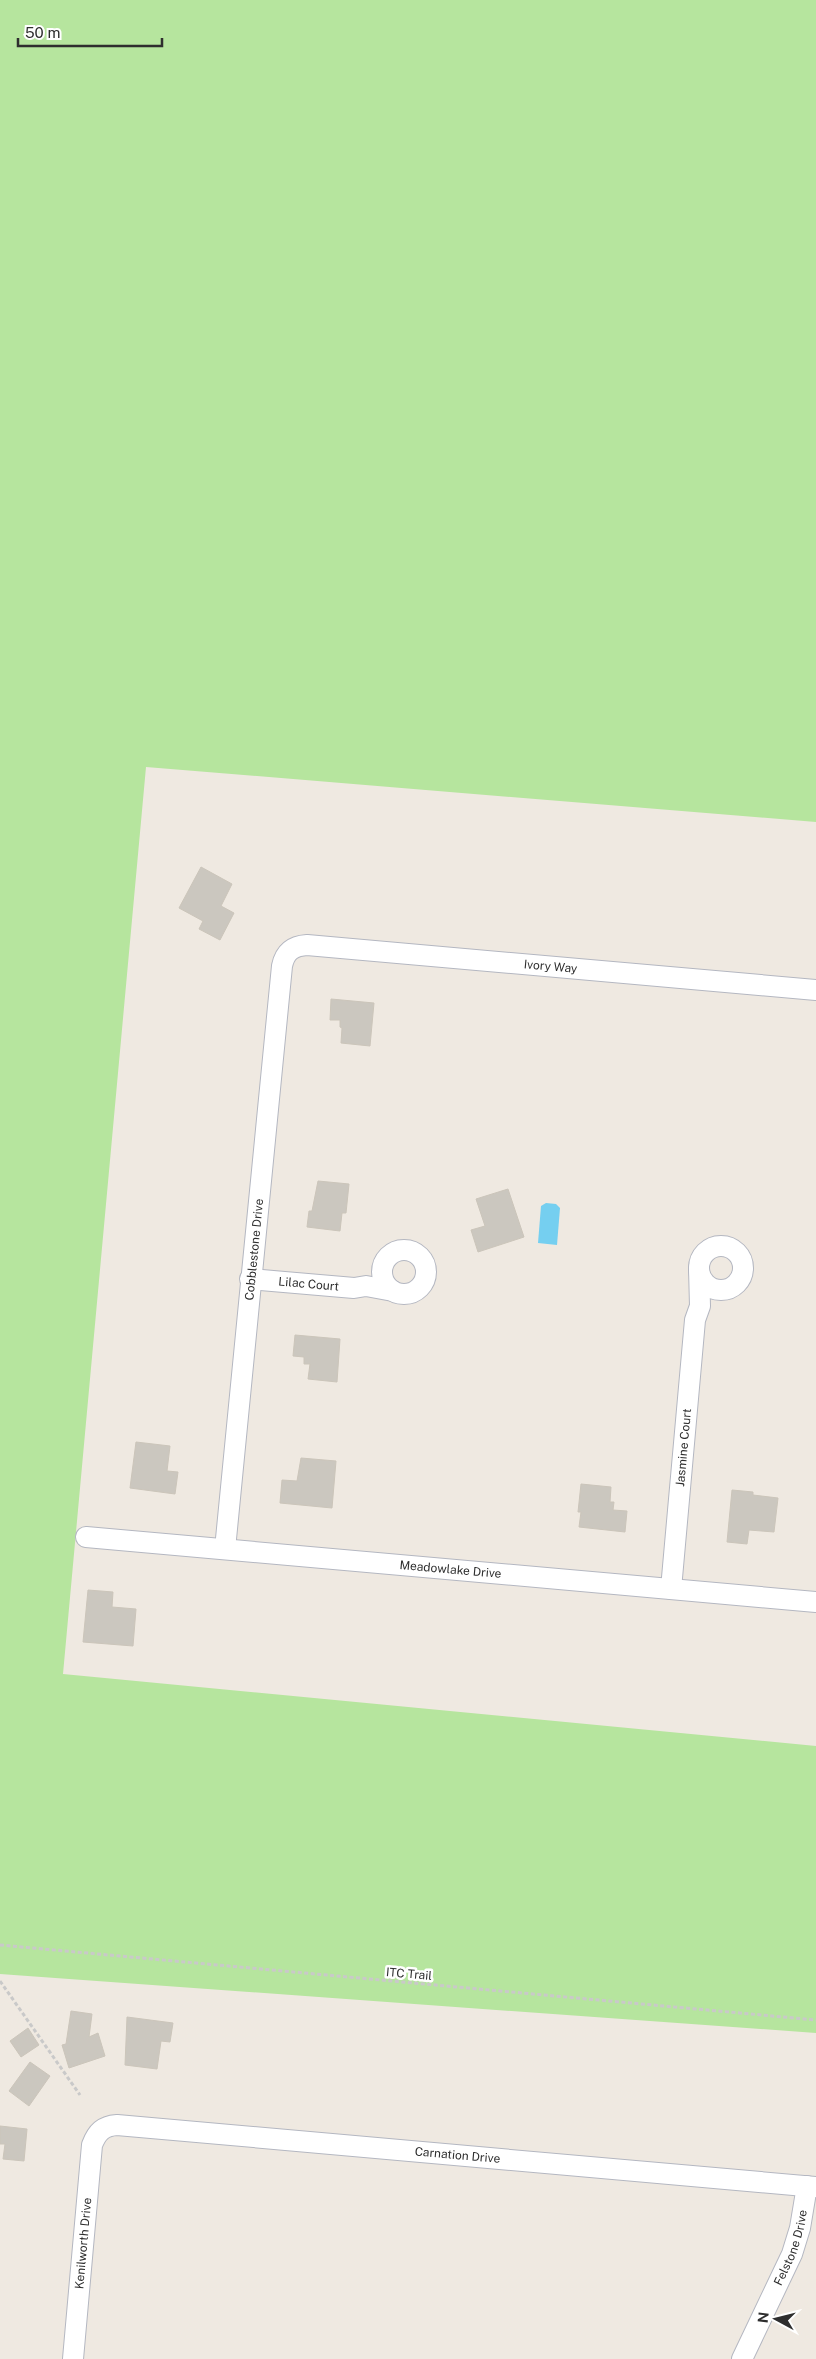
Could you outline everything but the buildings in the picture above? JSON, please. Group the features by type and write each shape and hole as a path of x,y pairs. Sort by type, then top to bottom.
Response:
{"street":[{"name":"Ivory Way","path":"288,952 294,947 307,945 816,990"},
{"name":"Cobblestone Drive","path":"224,1549 282,966 288,952"},
{"path":"700,1306 723,1290 736,1284 743,1272 741,1258 736,1252 724,1246 710,1249 700,1260 699,1268 704,1282 709,1287 723,1290"},
{"name":"Lilac Court","path":"250,1279 354,1288 366,1286 400,1294 414,1292 424,1282 426,1268 419,1256 407,1250 392,1254 366,1286"},
{"path":"383,1265 384,1280 393,1291"},
{"name":"Jasmine Court","path":"671,1589 696,1320 700,1306 699,1268"},
{"name":"Meadowlake Drive","path":"86,1537 816,1602"},
{"name":"Carnation Drive","path":"100,2130 108,2126 117,2125 811,2187"},
{"name":"Kenilworth Drive","path":"73,2359 92,2145 100,2130"},
{"name":"Felstone Drive","path":"742,2359 792,2254 811,2187"}],"path":[{"name":"ITC Trail","path":"0,1945 816,2020"},
{"path":"0,1980 80,2095"}],"green space":[{"path":"0,0 816,0 816,822 146,767 63,1674 816,1746 816,2033 0,1974"}],"water":[{"path":"546,1203 556,1204 560,1208 557,1245 538,1243 541,1206"}]}
